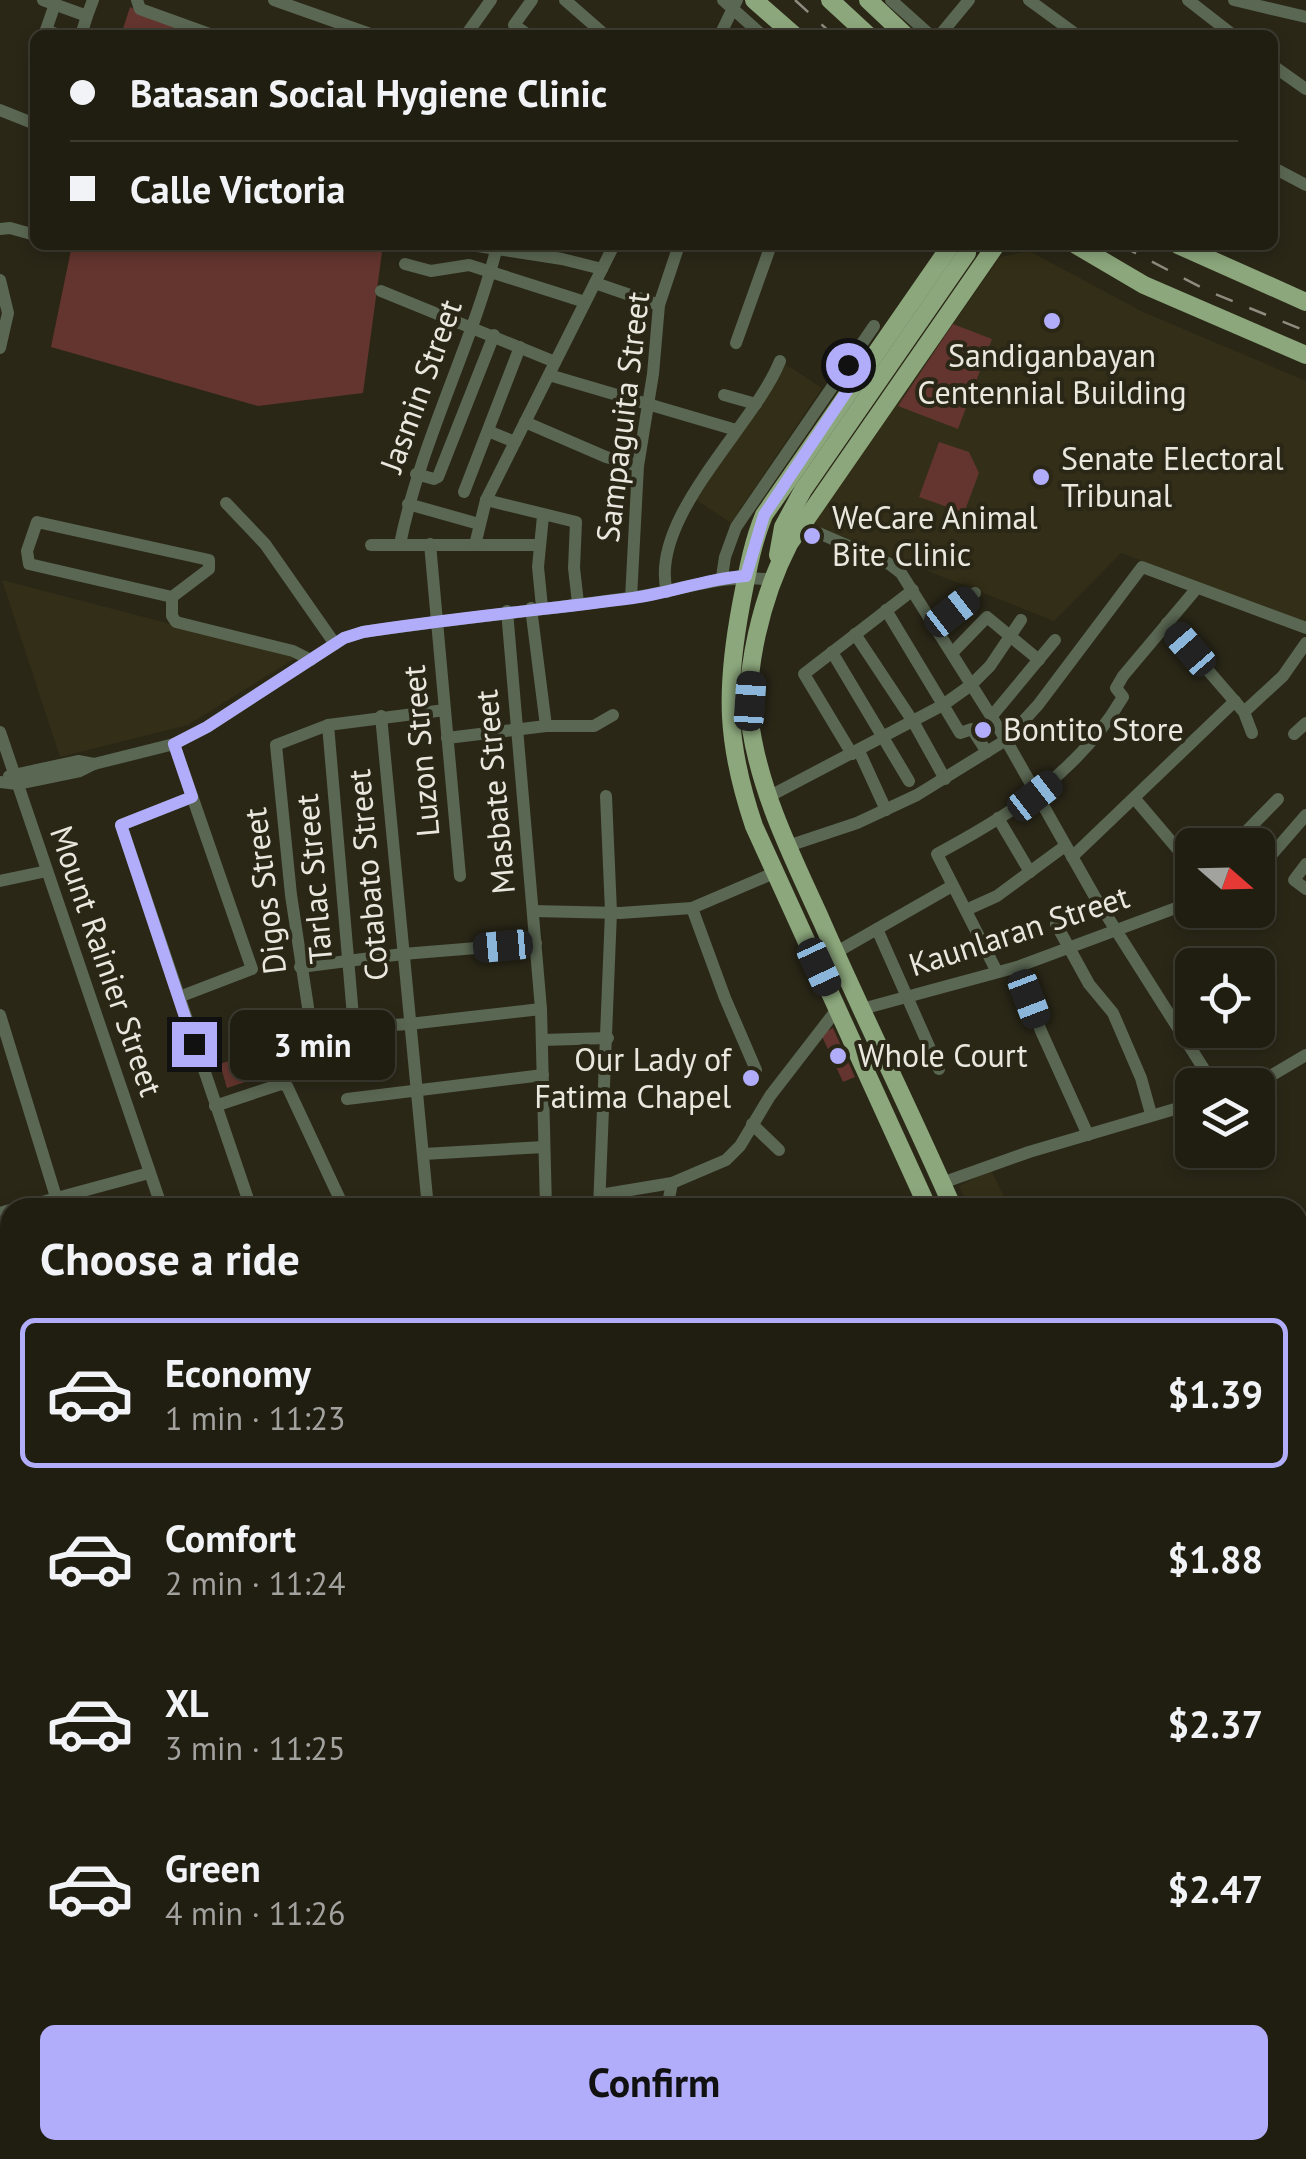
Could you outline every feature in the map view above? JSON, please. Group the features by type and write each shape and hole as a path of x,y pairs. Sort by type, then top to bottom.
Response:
{"main road":[{"path":"754,0 788,30"},
{"path":"830,0 863,30"},
{"path":"868,0 900,30"},
{"path":"924,1198 774,873 744,794 730,727 730,670 746,576 764,515 843,385 958,250"},
{"path":"948,1198 768,797 751,726 750,701 756,648 787,515 958,250"},
{"path":"774,573 800,525 992,250"},
{"path":"1084,250 1211,316 1306,355"},
{"path":"1094,250 1109,265"},
{"path":"1190,250 1306,302"}],"street":[{"path":"83,30 94,0"},
{"path":"137,0 140,9 198,30"},
{"path":"274,0 341,29"},
{"path":"470,30 491,0"},
{"path":"521,30 514,25 532,0"},
{"path":"566,0 597,30"},
{"path":"891,0 924,30"},
{"path":"944,30 968,0"},
{"path":"1029,0 1071,30"},
{"path":"1188,0 1227,30"},
{"path":"1234,0 1306,17"},
{"path":"46,30 49,2 88,16"},
{"path":"722,30 731,3 757,30"},
{"path":"1278,69 1306,89"},
{"path":"0,110 30,122"},
{"path":"1278,170 1306,186"},
{"path":"0,229 30,234"},
{"name":"Jasmin Street","path":"400,544 416,474 473,326 497,250"},
{"path":"512,250 602,269"},
{"path":"476,545 486,500 612,250"},
{"name":"Sampaguita Street","path":"631,598 638,466 649,407 659,305 676,250"},
{"path":"736,344 769,250"},
{"path":"405,264 431,271 461,264 586,302"},
{"path":"0,280 8,312 0,348"},
{"path":"595,284 659,305"},
{"path":"381,291 555,362"},
{"path":"722,577 736,528 843,385 874,326"},
{"path":"416,474 434,479 438,476 494,335"},
{"path":"464,492 520,347"},
{"path":"667,592 666,558 702,477 756,404 780,361"},
{"path":"548,375 736,430"},
{"path":"724,395 756,404"},
{"path":"525,422 638,466"},
{"path":"488,431 515,442"},
{"path":"486,500 576,522 574,568 578,603"},
{"path":"226,503 265,544 335,644"},
{"path":"408,504 480,524"},
{"path":"543,516 537,608 546,726"},
{"path":"37,522 209,560 209,569 172,598 29,564 27,551 37,522"},
{"path":"800,525 888,563 901,573 1203,1068"},
{"name":"Luzon Street","path":"430,544 460,876"},
{"path":"371,545 540,545"},
{"path":"788,846 886,810 1006,740 1038,705 1142,567 1306,628"},
{"path":"15,779 80,771 174,744 335,644 363,632 631,598 722,577 774,573"},
{"path":"998,972 937,854 1035,796 1062,775 1123,697 1116,688 1123,676 1196,588"},
{"path":"886,810 856,753 804,674 913,590"},
{"path":"934,626 975,593"},
{"path":"172,598 176,622 293,651 311,660"},
{"path":"886,610 960,733 972,730 987,752"},
{"name":"Masbate Street","path":"507,611 541,1008 546,1198"},
{"path":"952,654 987,617 1040,660"},
{"path":"768,797 943,705 971,685 1020,620"},
{"path":"1168,623 1240,707 1252,733"},
{"path":"855,634 914,722 945,779"},
{"path":"991,717 1055,640"},
{"path":"966,910 997,896 1030,872 1068,852 1240,707 1283,676 1306,643"},
{"path":"832,652 909,780"},
{"path":"328,725 445,710"},
{"path":"447,738 546,726 594,726 613,715"},
{"name":"Cotabato Street","path":"381,716 427,1198"},
{"path":"1294,734 1306,723"},
{"name":"Digos Street","path":"328,725 276,745 300,967 314,1030 354,1028"},
{"name":"Tarlac Street","path":"328,725 354,1028"},
{"name":"Mount Rainier Street","path":"0,732 158,1198"},
{"path":"174,744 252,969 179,997"},
{"path":"599,1198 611,912 606,796"},
{"path":"192,797 121,825 247,1198"},
{"path":"1135,798 1175,846"},
{"path":"1250,828 1278,799"},
{"path":"1275,851 1306,815"},
{"path":"998,818 1030,872"},
{"path":"1306,864 1294,880 1306,889"},
{"path":"0,881 48,871"},
{"path":"533,911 692,908 774,873"},
{"path":"835,953 952,886"},
{"path":"692,908 756,1070"},
{"name":"Kaunlaran Street","path":"862,1010 1016,967 1175,908"},
{"path":"1056,924 1089,984 1113,1013 1142,1078 1151,1114"},
{"path":"876,928 939,1070"},
{"path":"300,967 536,943"},
{"path":"1016,967 1088,1134"},
{"path":"354,1028 541,1008"},
{"path":"614,1198 672,1183 726,1160 838,1008"},
{"path":"0,1015 56,1197"},
{"path":"542,1040 608,1038"},
{"path":"1275,1073 1306,1055"},
{"path":"347,1098 543,1075"},
{"path":"215,1106 281,1084 286,1086 339,1198"},
{"path":"942,1183 1175,1108"},
{"path":"752,1124 779,1150"},
{"path":"424,1154 544,1146"},
{"path":"53,1198 149,1172"},
{"path":"668,1198 672,1183"}],"shaded area":[{"path":"130,7 187,30 123,30"},
{"path":"71,250 382,250 363,393 258,406 51,347"},
{"path":"1029,251 1143,312 1306,381 1306,623 1121,553 1054,621 812,525 1000,257"},
{"path":"953,324 992,339 958,429 898,406"},
{"path":"785,364 822,388 731,523 695,499"},
{"path":"939,442 969,452 979,473 964,513 919,497"},
{"path":"2,580 297,657 188,725 60,757"},
{"name":"Whole Court","path":"833,1028 855,1077 843,1082 821,1034"},
{"path":"271,1047 279,1071 227,1088 220,1064"},
{"path":"991,1170 1005,1198 965,1198 959,1186"}],"railway":[{"path":"795,0 828,30"},
{"path":"1130,250 1210,292 1306,331"}],"place":[{"name":"Sandiganbayan Centennial Building","path":"1052,321"},
{"name":"Senate Electoral Tribunal","path":"1041,477"},
{"name":"WeCare Animal Bite Clinic","path":"812,536"},
{"name":"Bontito Store","path":"983,730"},
{"name":"Whole Court","path":"838,1056"},
{"name":"Our Lady of Fatima Chapel","path":"751,1078"}],"route":[{"path":"194,1044 121,825 192,797 174,744 207,727 344,638 363,632 631,598 722,577 746,576 764,515 849,388 836,382 848,365"}]}
